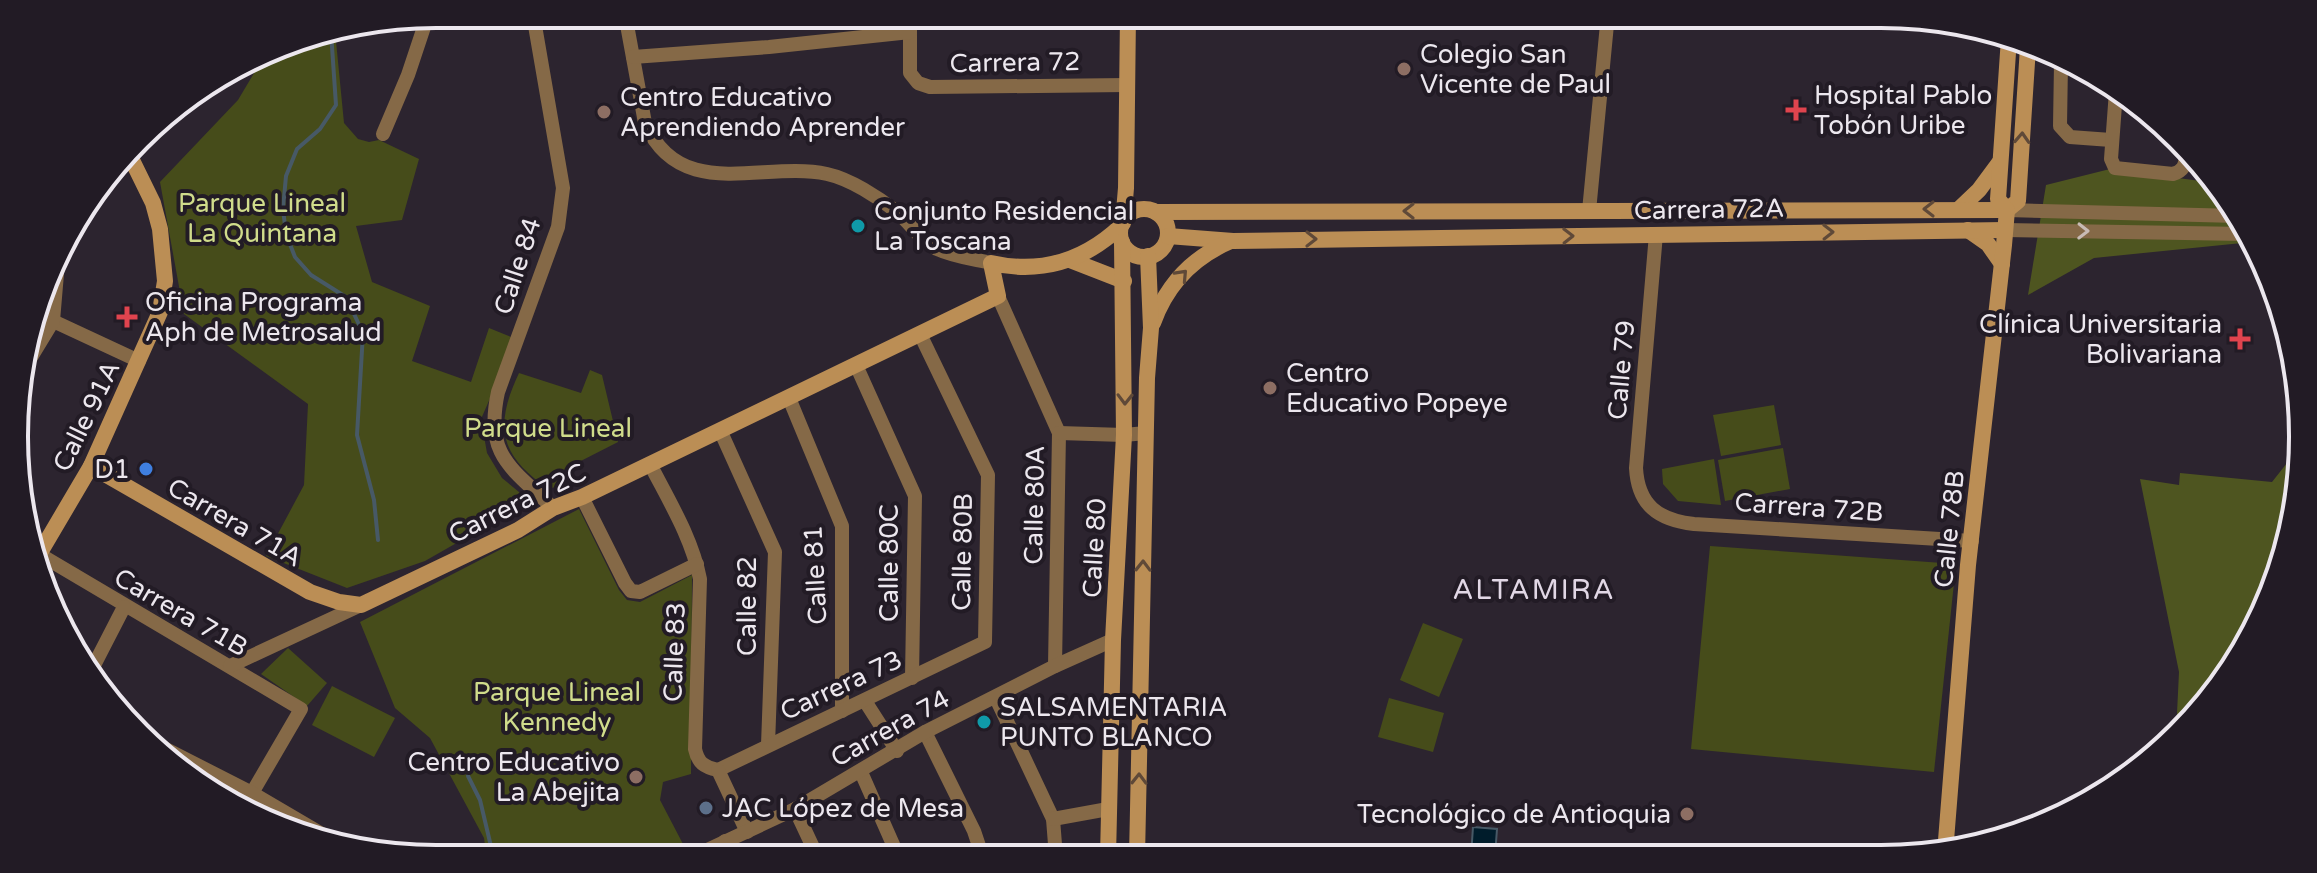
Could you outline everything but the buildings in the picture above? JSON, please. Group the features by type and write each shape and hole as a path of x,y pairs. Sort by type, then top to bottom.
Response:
{"main road":[{"name":"Calle 80","path":"1108,845 1113,640 1124,435 1122,233 1127,171 1128,28"},
{"name":"Calle 78B","path":"1946,840 1972,541 2007,210 1998,199 2008,49"},
{"path":"2022,54 2025,72"},
{"name":"Calle 78B","path":"2007,210 2018,201 2027,55"},
{"path":"1959,209 1979,190 2000,162"},
{"name":"Calle 91A","path":"43,546 91,466 160,312 165,281 160,229 153,203 133,163"},
{"path":"1122,233 1133,254 1148,256 1161,250 1168,236 1166,222 1154,211 1127,171"},
{"name":"Carrera 72A","path":"1154,211 2007,210"},
{"path":"991,263 1031,268 1070,260 1122,233 1131,212 1154,211"},
{"path":"1487,211 1490,238"},
{"path":"1968,230 1988,244 2002,264"},
{"name":"Carrera 72A","path":"1168,236 1233,241 2005,230"},
{"path":"1151,328 1158,308 1181,274 1214,249 1233,241"},
{"name":"Calle 80","path":"1137,845 1151,328 1148,256"},
{"path":"1070,260 1124,281"},
{"name":"Calle 80A","path":"991,263 998,296"},
{"name":"Carrera 72C","path":"361,605 518,530 553,508 582,497 998,296"},
{"name":"Carrera 71A","path":"91,466 310,592 339,602 361,605"}],"street":[{"path":"383,134 424,28"},
{"name":"Calle 84","path":"535,28 563,188 558,227 498,392 492,419 496,444 506,463 553,508"},
{"path":"628,28 645,123 661,149 685,165 709,174 827,174 876,197 936,248 991,263"},
{"path":"633,57 769,47 910,32 910,28"},
{"path":"1589,211 1607,28"},
{"name":"Carrera 72","path":"910,32 910,73 918,83 930,87 1127,85"},
{"path":"2061,70 2060,126 2064,133 2070,137 2111,140"},
{"path":"2115,102 2111,159 2115,168 2173,174 2180,172 2185,164"},
{"name":"Carrera 72A","path":"2007,210 2224,216"},
{"name":"Carrera 72A","path":"2005,230 2235,234"},
{"name":"Calle 79","path":"1649,506 1641,493 1636,468 1656,234"},
{"path":"40,339 53,321 56,289"},
{"name":"Calle 80A","path":"998,296 1059,433 1055,666"},
{"path":"53,321 139,361"},
{"name":"Calle 80B","path":"920,334 988,475 985,642"},
{"name":"Calle 80C","path":"856,365 915,496 912,678"},
{"name":"Calle 81","path":"789,398 842,526 842,711"},
{"name":"Calle 82","path":"720,430 775,552 768,745"},
{"path":"1059,433 1146,433"},
{"name":"Calle 83","path":"650,464 689,540 700,579 695,749 698,760 706,768 718,770 747,832"},
{"path":"582,497 631,591 640,592 697,564"},
{"name":"Carrera 72B","path":"1649,506 1663,517 1679,523 1972,541"},
{"name":"Carrera 71B","path":"48,561 301,709 252,793"},
{"name":"Carrera 72C","path":"230,666 361,605"},
{"path":"96,661 124,607"},
{"name":"Carrera 74","path":"717,845 795,809 925,732 1113,640"},
{"name":"Carrera 73","path":"718,770 985,642"},
{"path":"996,698 1053,819 1056,845"},
{"path":"865,701 897,751"},
{"path":"925,732 978,845"},
{"path":"186,759 300,821"},
{"path":"861,772 893,845"},
{"path":"795,809 812,845"},
{"path":"1053,819 1108,809"},
{"path":"725,841 727,845"}],"green space":[{"name":"Parque Lineal La Quintana","path":"336,41 344,123 358,139 369,142 379,140 419,159 402,220 356,226 372,282 430,306 412,361 471,382 489,328 516,339 481,419 487,453 502,478 530,501 425,561 347,588 266,556 304,485 308,404 184,314 160,182 238,100 256,70"},
{"path":"2110,169 2199,181 2240,243 2094,258 2028,295 2046,185"},
{"name":"Parque Lineal","path":"590,370 602,375 618,442 571,466 576,480 549,489 532,477 511,452 504,424 511,392 519,373 581,393"},
{"path":"1774,405 1781,445 1721,456 1713,415"},
{"path":"1783,448 1790,489 1725,501 1718,460"},
{"path":"1714,459 1721,505 1678,501 1663,484 1662,469"},
{"path":"2288,462 2281,516 2258,593 2220,663 2177,717 2179,672 2140,479 2179,485 2180,473 2272,482"},
{"name":"Parque Lineal Kennedy","path":"579,509 619,590 627,600 640,602 692,575 691,774 663,782 660,800 683,844 485,845 430,738 395,708 360,622"},
{"path":"1710,546 1956,564 1934,772 1691,749"},
{"path":"1423,623 1463,639 1439,697 1400,680"},
{"path":"288,648 327,683 307,706 261,674"},
{"path":"332,686 395,718 374,757 312,725"},
{"path":"1389,698 1444,713 1433,752 1378,737"}],"water":[{"path":"1473,827 1497,829 1496,845 1472,845"}],"waterway":[{"path":"332,42 336,105 320,129 297,149 286,176 283,209 286,234 295,257 311,275 346,297 363,333 357,435 374,500 378,540"},
{"path":"468,776 480,800 491,845"}],"place":[{"name":"Colegio San Vicente de Paul","path":"1404,69"},
{"name":"Hospital Pablo Tobón Uribe","path":"1796,110"},
{"name":"Centro Educativo Aprendiendo Aprender","path":"604,112"},
{"name":"Conjunto Residencial La Toscana","path":"858,226"},
{"name":"Oficina Programa Aph de Metrosalud","path":"127,317"},
{"name":"Clínica Universitaria Bolivariana","path":"2240,339"},
{"name":"Centro Educativo Popeye","path":"1270,388"},
{"name":"D1","path":"146,469"},
{"name":"SALSAMENTARIA PUNTO BLANCO","path":"984,722"},
{"name":"Centro Educativo La Abejita","path":"636,777"},
{"name":"JAC López de Mesa","path":"706,808"},
{"name":"Tecnológico de Antioquia","path":"1687,814"}],"district":[{"name":"ALTAMIRA","path":"1534,589"}]}
